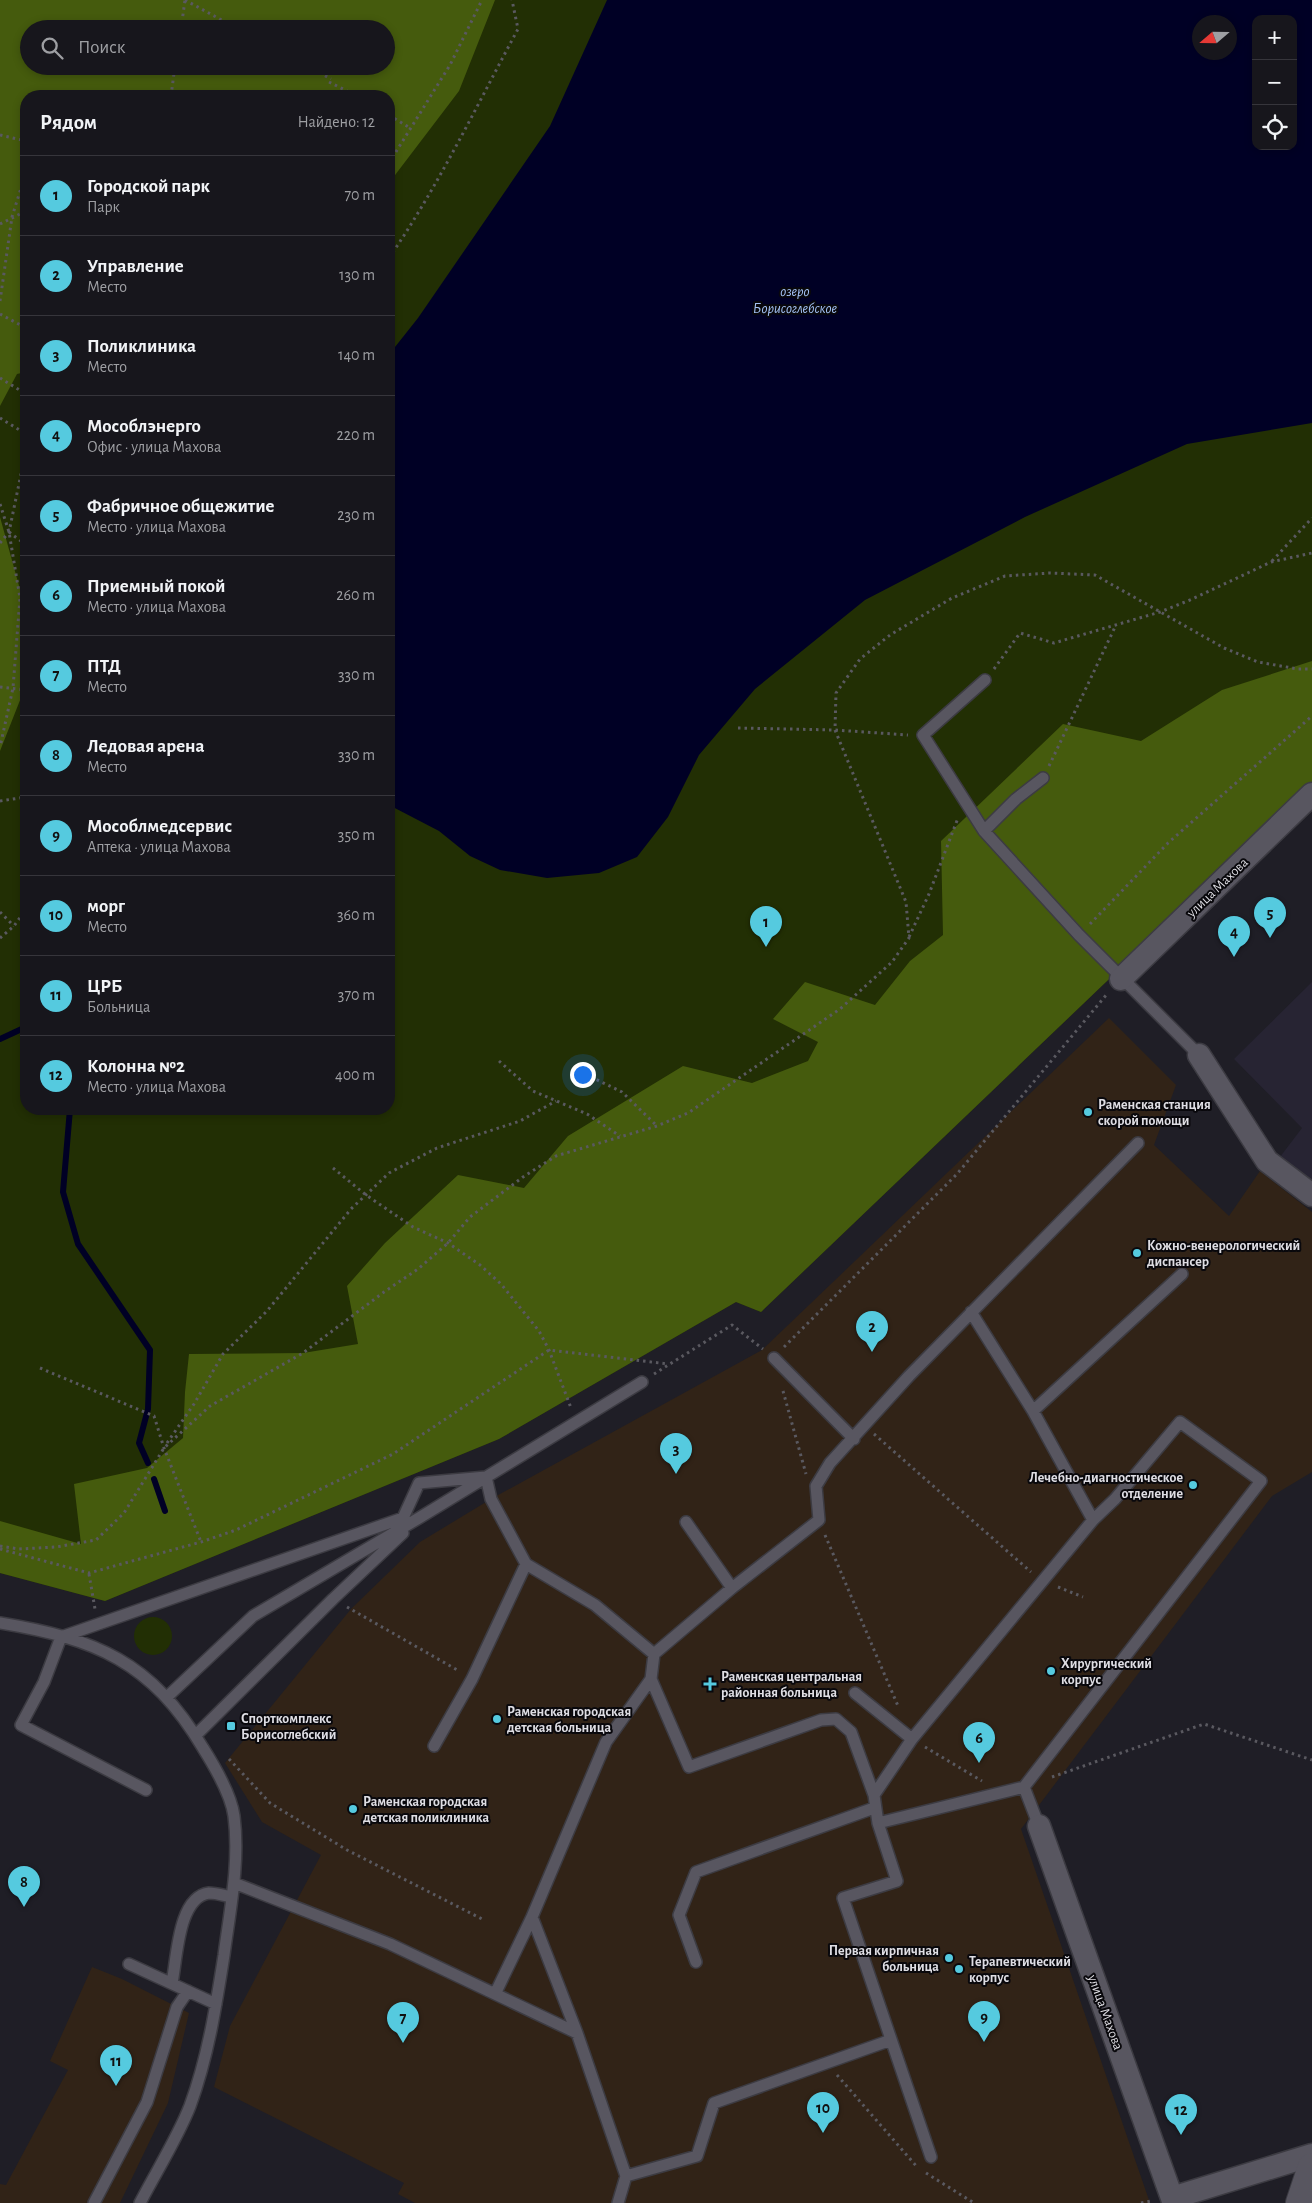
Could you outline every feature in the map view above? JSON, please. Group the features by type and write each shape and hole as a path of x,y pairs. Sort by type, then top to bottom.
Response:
{"main road":[{"path":"1300,2203 1312,2167"}],"street":[{"name":"улица Махова","path":"1121,979 1312,794"},
{"path":"1199,1054 1267,1161 1312,1194"},
{"name":"улица Махова","path":"1039,1826 1167,2200"},
{"path":"1167,2200 1312,2156"}],"lane":[{"path":"985,680 923,735 984,831 1121,979 1199,1054"},
{"path":"984,831 1016,800 1043,778"},
{"path":"495,1994 532,1917 606,1742 651,1679 654,1654 732,1588 819,1520 816,1486 830,1464 971,1312 1138,1143"},
{"path":"1033,1411 1182,1274"},
{"path":"971,1312 1033,1411 1093,1520"},
{"path":"774,1358 854,1439"},
{"path":"167,1698 252,1616 642,1382"},
{"path":"874,1794 912,1739 1093,1520 1115,1499 1180,1422 1261,1481 1024,1786 878,1823"},
{"path":"486,1477 491,1499 526,1564 595,1605 654,1654"},
{"path":"61,1637 403,1518 419,1483 486,1477"},
{"path":"196,1735 418,1518"},
{"path":"686,1522 732,1588"},
{"path":"434,1746 472,1679 526,1564"},
{"path":"0,1623 25,1627 92,1645 144,1675 167,1698 196,1735 214,1764 234,1814 234,1883 216,2004 202,2068 189,2108 140,2203"},
{"path":"61,1637 44,1682 21,1725 146,1790"},
{"path":"651,1679 690,1767 820,1720 836,1719 851,1732 874,1794 874,1808 897,1881 842,1898 931,2157"},
{"path":"855,1693 912,1739"},
{"path":"1024,1786 1039,1826"},
{"path":"696,1962 679,1915 696,1872 874,1808"},
{"path":"234,1883 390,1944 577,2033"},
{"path":"172,1984 185,1914 193,1900 210,1893 232,1897"},
{"path":"532,1917 577,2033 626,2176 618,2203"},
{"path":"129,1964 216,2004"},
{"path":"94,2203 147,2102 177,2007 188,1991"},
{"path":"626,2176 697,2156 714,2103 891,2040"}],"path":[{"path":"182,20 185,0 222,20"},
{"path":"395,153 450,66 482,0"},
{"path":"395,249 411,226 445,166 518,29 512,0"},
{"path":"172,90 174,75"},
{"path":"322,75 346,90"},
{"path":"395,119 410,128"},
{"path":"0,135 20,140"},
{"path":"0,301 12,217 20,191"},
{"path":"0,224 20,214"},
{"path":"0,314 20,325"},
{"path":"0,378 20,390"},
{"path":"0,418 20,430"},
{"path":"0,543 9,532 20,479"},
{"path":"0,504 9,532 20,598 13,688 0,747"},
{"path":"1272,562 1312,518"},
{"path":"9,532 20,540"},
{"path":"985,680 1020,633 1054,643 1160,612 1272,562 1312,553"},
{"path":"909,938 906,902 835,730 836,693 860,659 890,635 952,598 1005,576 1050,573 1095,575 1224,648 1258,662 1298,669 1312,669"},
{"path":"1043,778 1116,624"},
{"path":"0,687 20,689"},
{"path":"1079,935 1168,842 1312,716"},
{"path":"738,728 835,730 889,735 923,735"},
{"path":"0,801 20,798"},
{"path":"164,1448 210,1406 303,1353 418,1269 448,1243 470,1217 531,1172 556,1156 657,1126 688,1113 840,1009 892,962 909,938 929,894 958,819 956,810"},
{"path":"0,912 14,926"},
{"path":"0,938 14,926 20,918"},
{"path":"774,1358 957,1174 1121,979"},
{"path":"499,1061 533,1091 587,1114 620,1136"},
{"path":"585,1074 622,1092 657,1126"},
{"path":"0,1547 19,1549 56,1547 96,1540 124,1513 194,1404 223,1354 267,1311 351,1209 389,1173 436,1148 520,1121 556,1101"},
{"path":"333,1168 366,1195 413,1227 448,1243 480,1265 501,1284 538,1331 549,1350 576,1422"},
{"path":"642,1382 732,1325 774,1358 808,1482"},
{"path":"0,1547 89,1573 201,1542 236,1530 393,1454 549,1350 668,1364"},
{"path":"40,1368 154,1416 164,1448 201,1542"},
{"path":"865,1426 1042,1581 1083,1597"},
{"path":"819,1520 912,1739 1001,1793"},
{"path":"333,1599 472,1679"},
{"path":"1024,1786 1204,1724 1312,1760"},
{"path":"229,1758 270,1803 347,1850 484,1920"},
{"path":"828,2063 914,2166 974,2203"},
{"path":"1140,2203 1167,2200"}],"shaded area":[{"path":"1312,982 1312,1181 1280,1157 1302,1128 1234,1059"},
{"name":"Раменская центральная районная больница","path":"1109,1018 1176,1085 1154,1145 1229,1216 1260,1171 1312,1212 1312,1472 1272,1496 1021,1829 1150,2203 415,2203 398,2194 404,2183 214,2087 230,2026 321,1855 262,1822 225,1763 351,1609 420,1542 491,1499 762,1350"},
{"path":"92,1967 122,1979 189,2013 168,2103 120,2203 0,2203 0,2184 6,2185 68,2070 50,2061"}],"green space":[{"path":"0,0 1312,0 1312,785 761,1312 736,1302 499,1439 105,1601 0,1573"},
{"path":"0,0 495,0 459,91 395,175 395,90 20,90 20,373 17,374 0,406"},
{"path":"0,517 20,589 20,700 0,751"},
{"path":"1312,661 1312,785 761,1312 736,1302 499,1439 105,1601 0,1573 0,1521 81,1544 74,1484 147,1468 183,1438 189,1354 303,1353 358,1344 347,1286 385,1243 458,1175 524,1188 568,1136 683,1066 752,1083 808,1061 818,1042 773,1019 805,982 875,1005 910,961 943,935 941,841 1063,724 1141,741 1222,690"},
{"path":"153,1617 167,1622 172,1636 167,1650 153,1655 139,1650 134,1636 139,1622"}],"water":[{"name":"озеро Борисоглебское","path":"607,0 1312,0 1312,423 1187,444 1025,517 865,600 755,689 699,755 668,817 637,857 599,873 547,878 500,870 470,856 439,831 395,808 395,347 418,318 550,126"}],"waterway":[{"path":"0,1039 20,1030"},
{"path":"69,1115 63,1192 78,1244 150,1350 148,1409 139,1443 148,1463"},
{"path":"154,1479 165,1511"}],"place":[{"name":"Фабричное общежитие","path":"1270,938"},
{"name":"Городской парк","path":"766,947"},
{"name":"Мособлэнерго","path":"1234,957"},
{"name":"Раменская станция скорой помощи","path":"1088,1112"},
{"name":"Кожно-венерологический диспансер","path":"1137,1253"},
{"name":"Управление","path":"872,1352"},
{"name":"Поликлиника","path":"676,1474"},
{"name":"Лечебно-диагностическое отделение","path":"1193,1485"},
{"name":"Хирургический корпус","path":"1051,1671"},
{"name":"Раменская центральная районная больница","path":"710,1684"},
{"name":"Раменская городская детская больница","path":"497,1719"},
{"name":"Спорткомплекс Борисоглебский","path":"231,1726"},
{"name":"Приемный покой","path":"979,1763"},
{"name":"Раменская городская детская поликлиника","path":"353,1809"},
{"name":"Ледовая арена","path":"24,1907"},
{"name":"Первая кирпичная больница","path":"949,1958"},
{"name":"Терапевтический корпус","path":"959,1969"},
{"name":"Мособлмедсервис","path":"984,2042"},
{"name":"ПТД","path":"403,2043"},
{"name":"ЦРБ","path":"116,2086"},
{"name":"морг","path":"823,2133"},
{"name":"Колонна №2","path":"1181,2135"}]}
